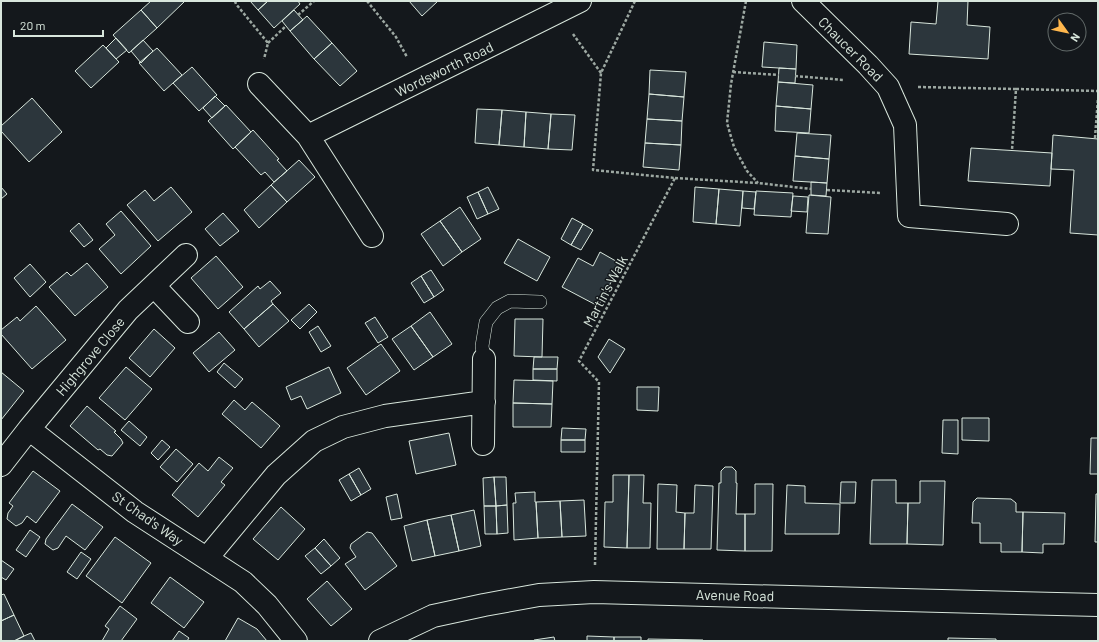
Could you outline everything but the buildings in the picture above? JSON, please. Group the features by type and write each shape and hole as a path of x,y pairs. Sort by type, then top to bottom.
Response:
{"street":[{"name":"Wordsworth Road","path":"308,136 580,1"},
{"name":"Chaucer Road","path":"803,1 868,65 888,87 905,126 909,216 1007,224"},
{"path":"259,84 308,136 372,236"},
{"name":"Highgrove Close","path":"29,429 128,310 186,255"},
{"path":"154,286 188,322"},
{"path":"483,444 484,359"},
{"path":"207,558 276,475 314,441 343,427 385,416 452,405 484,402"},
{"path":"1,465 29,429"},
{"name":"St Chad's Way","path":"29,429 134,512 243,582 296,641"},
{"name":"Avenue Road","path":"380,641 433,616 539,595 594,592 1098,605"}],"lane":[{"path":"484,359 482,346 486,322 497,308 510,301 540,302"}],"path":[{"path":"235,1 268,43"},
{"path":"298,15 314,1"},
{"path":"367,1 396,37 419,81"},
{"path":"635,1 601,73 593,170 675,178 811,188"},
{"path":"746,1 733,72 727,124 734,147 747,171 758,183"},
{"path":"558,12 601,73"},
{"path":"259,84 268,43 286,26"},
{"path":"733,72 779,76"},
{"path":"795,76 847,80"},
{"path":"888,87 1098,91"},
{"path":"1012,150 1016,89"},
{"path":"1096,138 1098,98"},
{"name":"Martin's Walk","path":"594,592 599,382 579,361 675,178"},
{"path":"827,190 908,194"}]}
